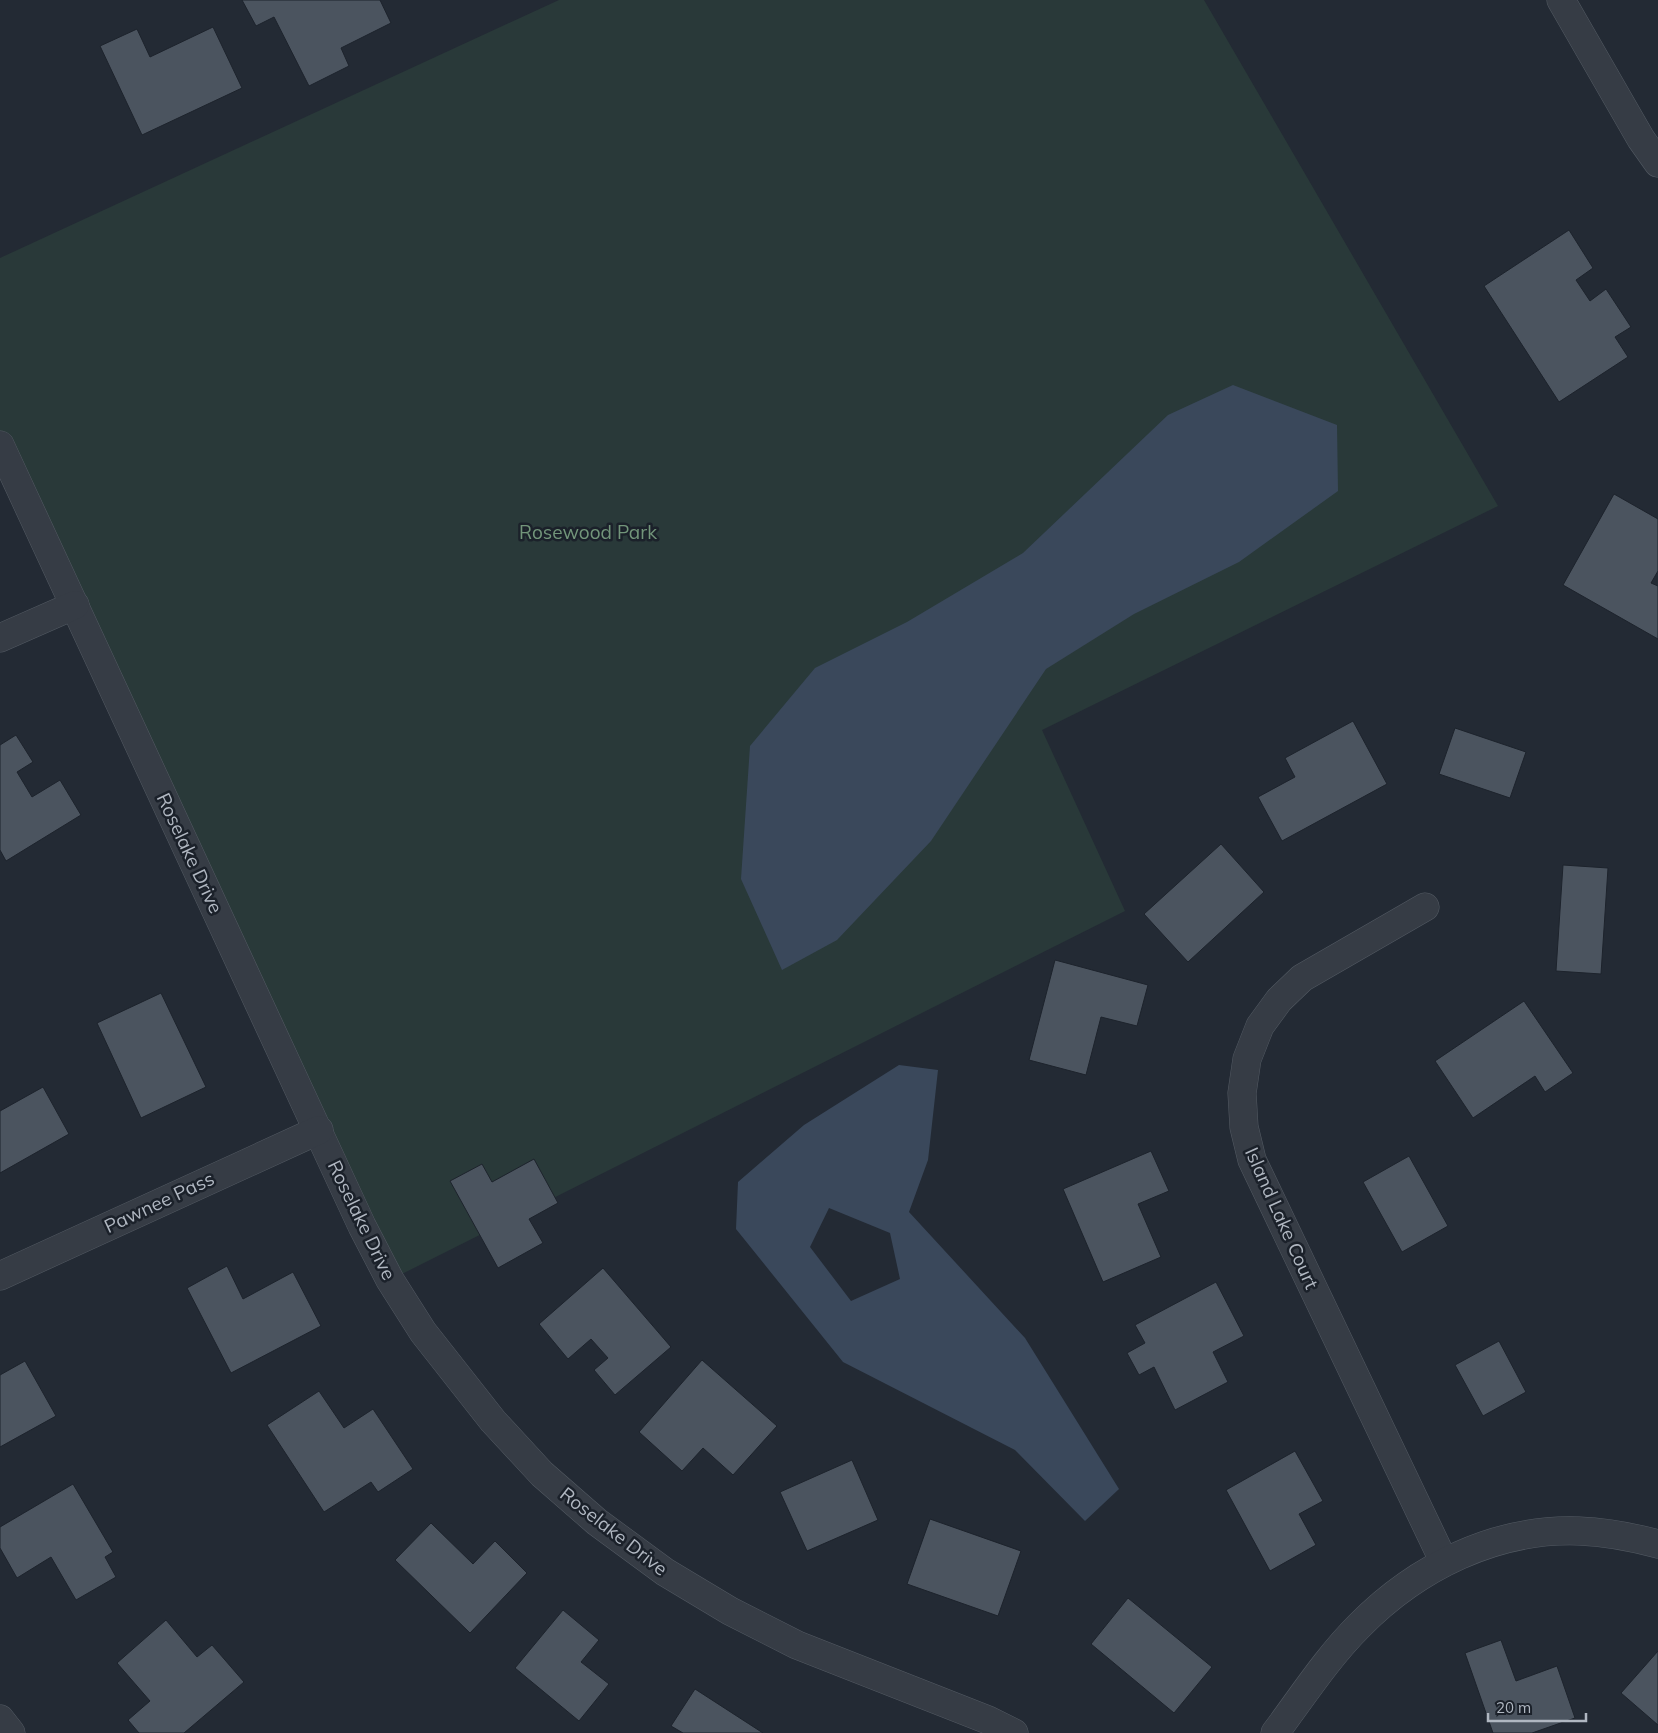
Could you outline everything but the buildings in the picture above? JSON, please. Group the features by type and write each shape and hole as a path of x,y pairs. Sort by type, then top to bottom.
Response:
{"street":[{"path":"1562,0 1641,139 1658,163"},
{"name":"Roselake Drive","path":"0,444 362,1226 390,1280 423,1332 493,1421 542,1474 597,1522 665,1572 730,1612 797,1645 988,1720 1014,1733"},
{"path":"0,638 75,605"},
{"name":"Island Lake Court","path":"1426,907 1302,978 1279,1000 1260,1026 1247,1059 1242,1093 1244,1127 1252,1160 1444,1562"},
{"name":"Pawnee Pass","path":"0,1276 319,1130"},
{"path":"1275,1733 1326,1664 1359,1626 1403,1587 1444,1562 1494,1542 1534,1533 1579,1531 1623,1535 1658,1544"},
{"path":"0,1719 11,1733"}],"green space":[{"name":"Rosewood Park","path":"559,0 1204,0 1498,506 1042,730 1125,911 390,1280 0,445 0,258"}],"water":[{"path":"1233,385 1337,425 1338,491 1239,562 1134,614 1046,669 931,841 837,940 782,970 741,879 750,746 815,668 907,622 1023,553 1168,415"},
{"path":"899,1065 938,1070 928,1160 909,1212 1025,1338 1119,1489 1085,1521 1015,1450 843,1362 736,1229 738,1182 804,1125","holes":["829,1208 890,1233 900,1279 851,1301 810,1247"]}]}
